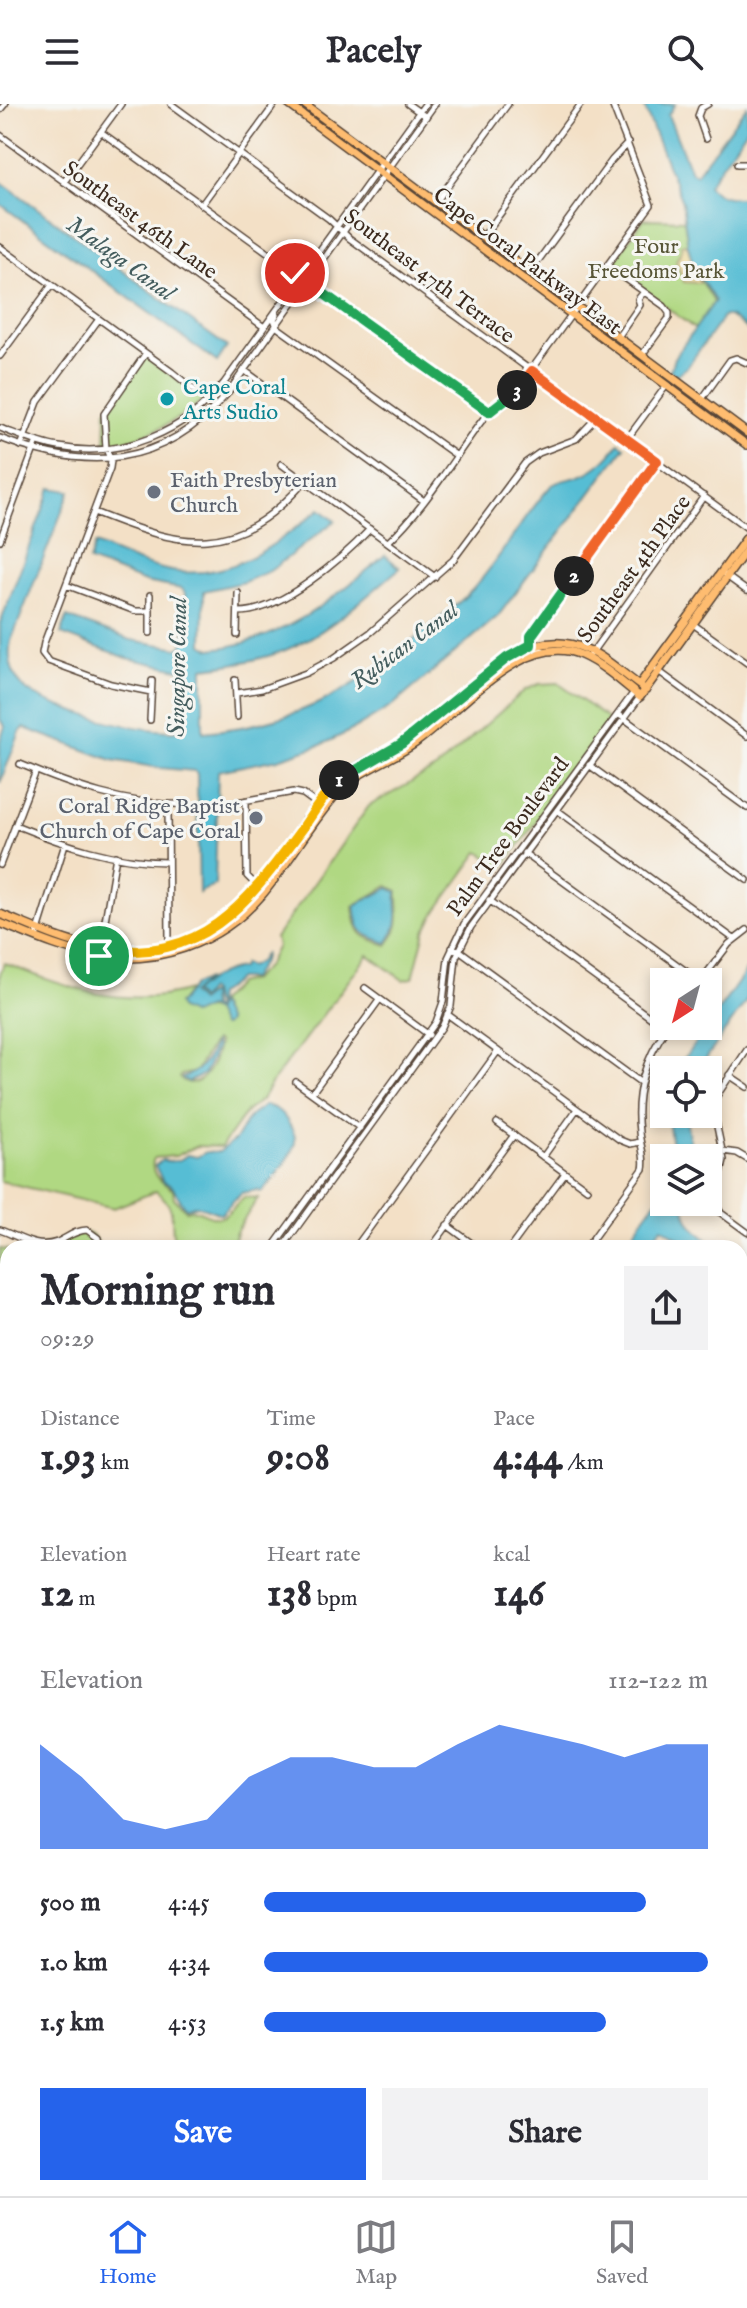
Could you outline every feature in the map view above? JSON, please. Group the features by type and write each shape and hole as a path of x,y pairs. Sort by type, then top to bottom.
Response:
{"main road":[{"name":"Cape Coral Parkway East","path":"288,104 436,202 747,433"},
{"path":"296,104 314,117 323,118"},
{"name":"Cape Coral Parkway East","path":"304,104 572,315 747,445"},
{"path":"651,375 663,378 693,400 702,399"},
{"name":"Palm Tree Boulevard","path":"725,575 747,537"},
{"name":"Palm Tree Boulevard","path":"640,691 747,549"},
{"path":"456,706 507,658 531,645 562,642 590,655 640,691"},
{"path":"0,914 63,947 130,958 192,946 222,931 244,914 322,808 349,782 389,760 456,706 526,656 562,650 590,655"},
{"path":"0,923 37,933"}],"street":[{"path":"0,110 5,104"},
{"path":"64,182 121,104"},
{"name":"Southeast 47th Terrace","path":"171,104 747,528"},
{"path":"202,204 275,104"},
{"path":"408,104 426,117"},
{"path":"0,438 34,451 68,458 110,459 145,451 187,431 221,402 277,327 344,233 425,104"},
{"path":"0,428 64,448 106,449 137,443 165,432 208,401 337,226 435,104"},
{"path":"436,202 508,104"},
{"path":"483,237 581,104"},
{"path":"388,542 407,524 489,412 518,389 651,205 612,104"},
{"path":"706,139 698,116 701,108 708,104"},
{"path":"101,132 489,412"},
{"name":"Southeast 46th Lane","path":"0,135 264,327"},
{"path":"530,272 612,160 628,143"},
{"path":"737,164 747,164"},
{"path":"0,257 2,249 208,401"},
{"path":"608,266 669,313 642,355"},
{"path":"0,356 52,285"},
{"path":"618,337 640,305 638,299 644,292"},
{"path":"282,303 274,319 277,327 457,456"},
{"path":"21,446 38,402 99,319"},
{"path":"146,353 106,410 106,449 110,468 42,653 48,661 98,680 151,692"},
{"path":"702,399 728,362 736,358 747,363"},
{"path":"237,365 424,501"},
{"path":"627,439 666,386"},
{"path":"237,693 292,679 334,658 371,632 457,555 525,463 539,453 576,439 596,418"},
{"path":"0,540 37,441"},
{"path":"544,651 531,645 531,636 657,461"},
{"path":"281,464 435,577"},
{"path":"94,512 173,539 214,540 234,535 255,524 305,481"},
{"name":"Southeast 4th Place","path":"590,655 704,496"},
{"path":"238,612 255,610 296,590 370,529"},
{"path":"725,575 747,591"},
{"path":"66,585 135,611 150,611"},
{"path":"237,635 238,593"},
{"path":"150,595 150,633"},
{"path":"690,622 747,663"},
{"path":"656,669 747,736"},
{"path":"235,680 237,717"},
{"path":"150,720 152,681"},
{"name":"Palm Tree Boulevard","path":"278,1240 428,1034 442,1008 452,948 464,924 618,714 640,691"},
{"name":"Palm Tree Boulevard","path":"288,1240 434,1039 448,1015 459,950 491,901 625,718 640,691"},
{"path":"618,714 747,808"},
{"path":"584,761 747,880"},
{"path":"20,764 106,794 185,804"},
{"path":"0,865 36,771"},
{"path":"237,802 294,792 303,794 322,808"},
{"path":"246,801 247,876 261,891"},
{"path":"168,804 169,949"},
{"path":"551,805 734,939"},
{"path":"15,825 65,844 116,856 168,862"},
{"path":"37,933 65,844"},
{"path":"519,849 681,968"},
{"path":"100,952 116,856"},
{"path":"484,896 650,1016"},
{"path":"711,968 734,939 747,930"},
{"path":"452,948 459,950 640,1082"},
{"path":"365,988 434,1039"},
{"path":"312,1093 380,999"},
{"path":"442,1008 625,1143 640,1142"},
{"path":"592,1240 643,1169 638,1115 640,1082 660,1040"},
{"path":"747,1050 718,1093 716,1102 723,1169 715,1197 716,1207 747,1232"},
{"path":"361,1240 498,1051"},
{"path":"729,1075 747,1087"},
{"path":"296,1082 366,1132"},
{"path":"543,1157 578,1109"},
{"path":"497,1123 587,1189"},
{"path":"437,1240 514,1135"},
{"path":"723,1151 737,1153 747,1159"},
{"path":"516,1240 565,1173"},
{"path":"447,1225 467,1240"},
{"path":"0,1230 25,1240"},
{"path":"56,1240 87,1230 98,1240"}],"green space":[{"name":"Four Freedoms Park","path":"644,219 684,220 693,263 714,302 695,329 611,265"},
{"path":"145,355 204,399 158,429 105,444 106,410"},
{"path":"558,683 610,721 503,867 479,852 425,931 413,978 403,980 368,955 261,1100 247,1111 221,1147 197,1146 176,1156 154,1158 154,1173 173,1190 174,1198 186,1210 219,1217 227,1214 244,1197 258,1198 234,1240 174,1240 169,1206 156,1191 114,1208 0,1181 0,974 4,963 72,987 118,997 165,996 189,990 178,1004 222,1012 218,1002 237,984 252,980 267,966 277,946 275,938 369,806 437,768 525,690 539,684","holes":["388,886 398,891 399,918 396,931 387,945 361,933 353,906","214,1041 218,1043 211,1067 201,1080 195,1083 180,1078 181,1075 195,1072"]},
{"path":"84,1232 96,1240 65,1240"}],"sand":[{"path":"687,244 700,283 684,282 676,261 681,245"}],"water":[{"path":"643,104 675,104 668,115 691,172 696,174 747,106 747,129 708,185 720,195 747,198 747,329 729,316 724,316 686,368 676,375 670,371 674,358 715,301 694,268 682,202"},
{"path":"0,181 227,347 217,362 0,204"},
{"name":"Singapore Canal","path":"619,443 625,447 498,616 392,706 321,745 278,759 218,771 215,884 199,893 195,771 112,760 24,728 0,783 0,741 5,726 0,720 0,624 51,488 70,491 11,641 12,668 18,681 41,698 80,713 127,725 182,730 183,670 127,658 61,634 67,617 131,640 179,648 184,643 185,594 182,589 145,582 89,561 95,544 152,566 193,573 233,565 252,557 320,509 335,521 270,571 244,582 204,591 203,644 211,649 237,645 284,628 326,603 385,555 400,568 344,614 299,644 253,660 203,668 203,732 236,728 293,714 367,675 473,589 551,486 590,471 606,459"},
{"path":"389,888 397,892 397,917 387,943 362,931 355,905"},
{"path":"265,953 251,979 238,979 217,995 215,1009 211,992 208,990 200,1000 193,993 221,974 241,968 243,964 249,967 259,962"},
{"path":"747,970 747,1000 722,1036 722,1005"},
{"path":"207,979 191,994 199,1002 210,993 211,1007 215,1011 218,1004 227,1022 224,1026 208,1008 193,1015 180,1009 178,1004 194,985"},
{"path":"697,1040 719,1040 708,1056 686,1056"},
{"path":"214,1043 216,1048 204,1074 189,1082 182,1078 202,1065"},
{"path":"265,1105 282,1114 295,1137 291,1153 275,1176 261,1192 241,1193 221,1214 197,1205 186,1208 173,1188 163,1182 155,1166 162,1160 173,1161 187,1155 197,1157 206,1152 219,1152 235,1140 249,1117"},
{"path":"669,1128 688,1128 690,1144 672,1144"},
{"path":"650,1209 650,1216 688,1216 709,1240 682,1240 662,1227 651,1240 628,1240"}],"place":[{"name":"Cape Coral Arts Sudio","path":"167,399"},
{"name":"Faith Presbyterian Church","path":"154,492"},
{"name":"Coral Ridge Baptist Church of Cape Coral","path":"256,818"}],"route":[{"path":"99,956 100,949 144,950 182,942 231,915 258,888 339,779 401,744 507,658 531,645 531,636 657,461 532,371 518,389 489,412 295,273"}],"water label":[{"name":"Malaga Canal","path":"121,258"},
{"name":"Rubican Canal","path":"404,645"}]}
